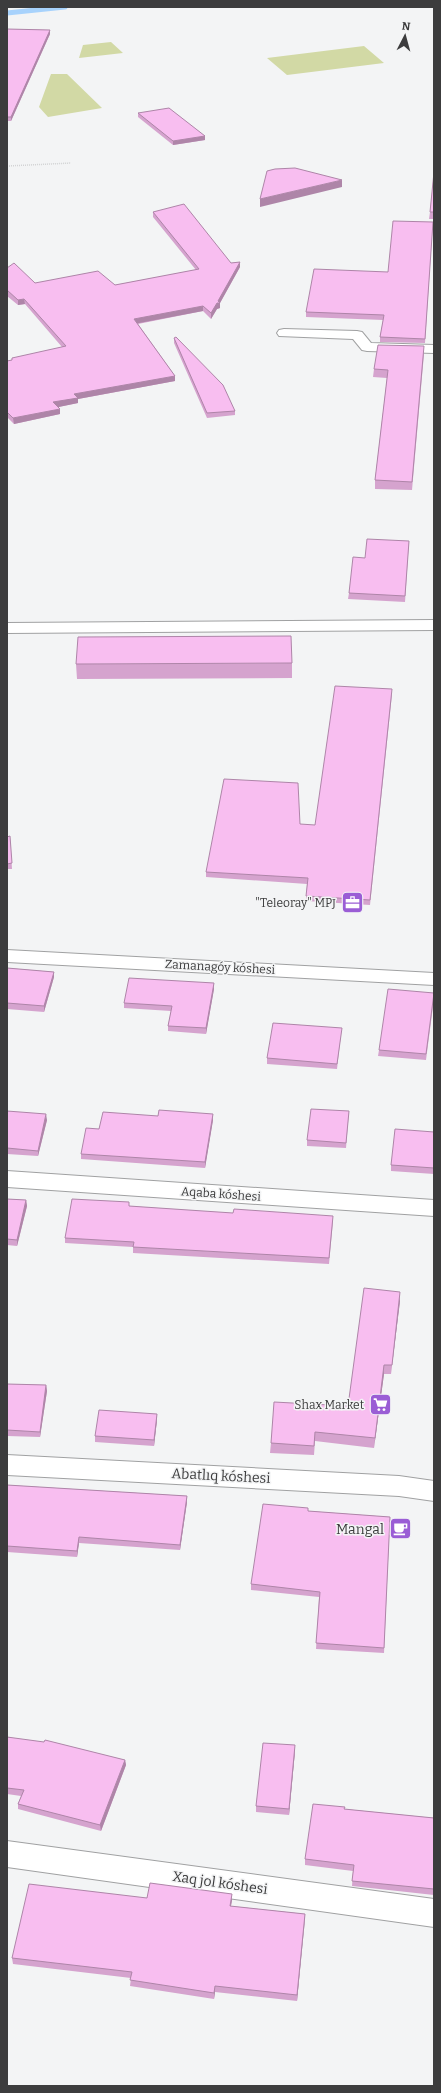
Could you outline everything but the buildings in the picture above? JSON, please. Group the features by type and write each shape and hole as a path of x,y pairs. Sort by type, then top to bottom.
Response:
{"street":[{"path":"284,333 357,335 368,346 434,349"},
{"path":"7,628 434,625"},
{"name":"Zamanagóy kóshesi","path":"7,956 434,979"},
{"name":"Aqaba kóshesi","path":"7,1179 434,1208"},
{"name":"Abatlıq kóshesi","path":"7,1465 399,1486 434,1491"},
{"name":"Xaq jol kóshesi","path":"7,1854 434,1913"}],"path":[{"path":"7,166 71,162"}],"green space":[{"path":"111,42 123,53 79,58 83,45"},
{"path":"364,46 384,63 287,75 267,58"},
{"path":"51,74 67,74 102,108 48,117 39,107"}],"waterway":[{"path":"7,13 65,7"}],"place":[{"name":"\"Teleoray\" MPJ","path":"352,903"},
{"name":"Shax Market","path":"380,1405"},
{"name":"Mangal","path":"400,1529"}]}
